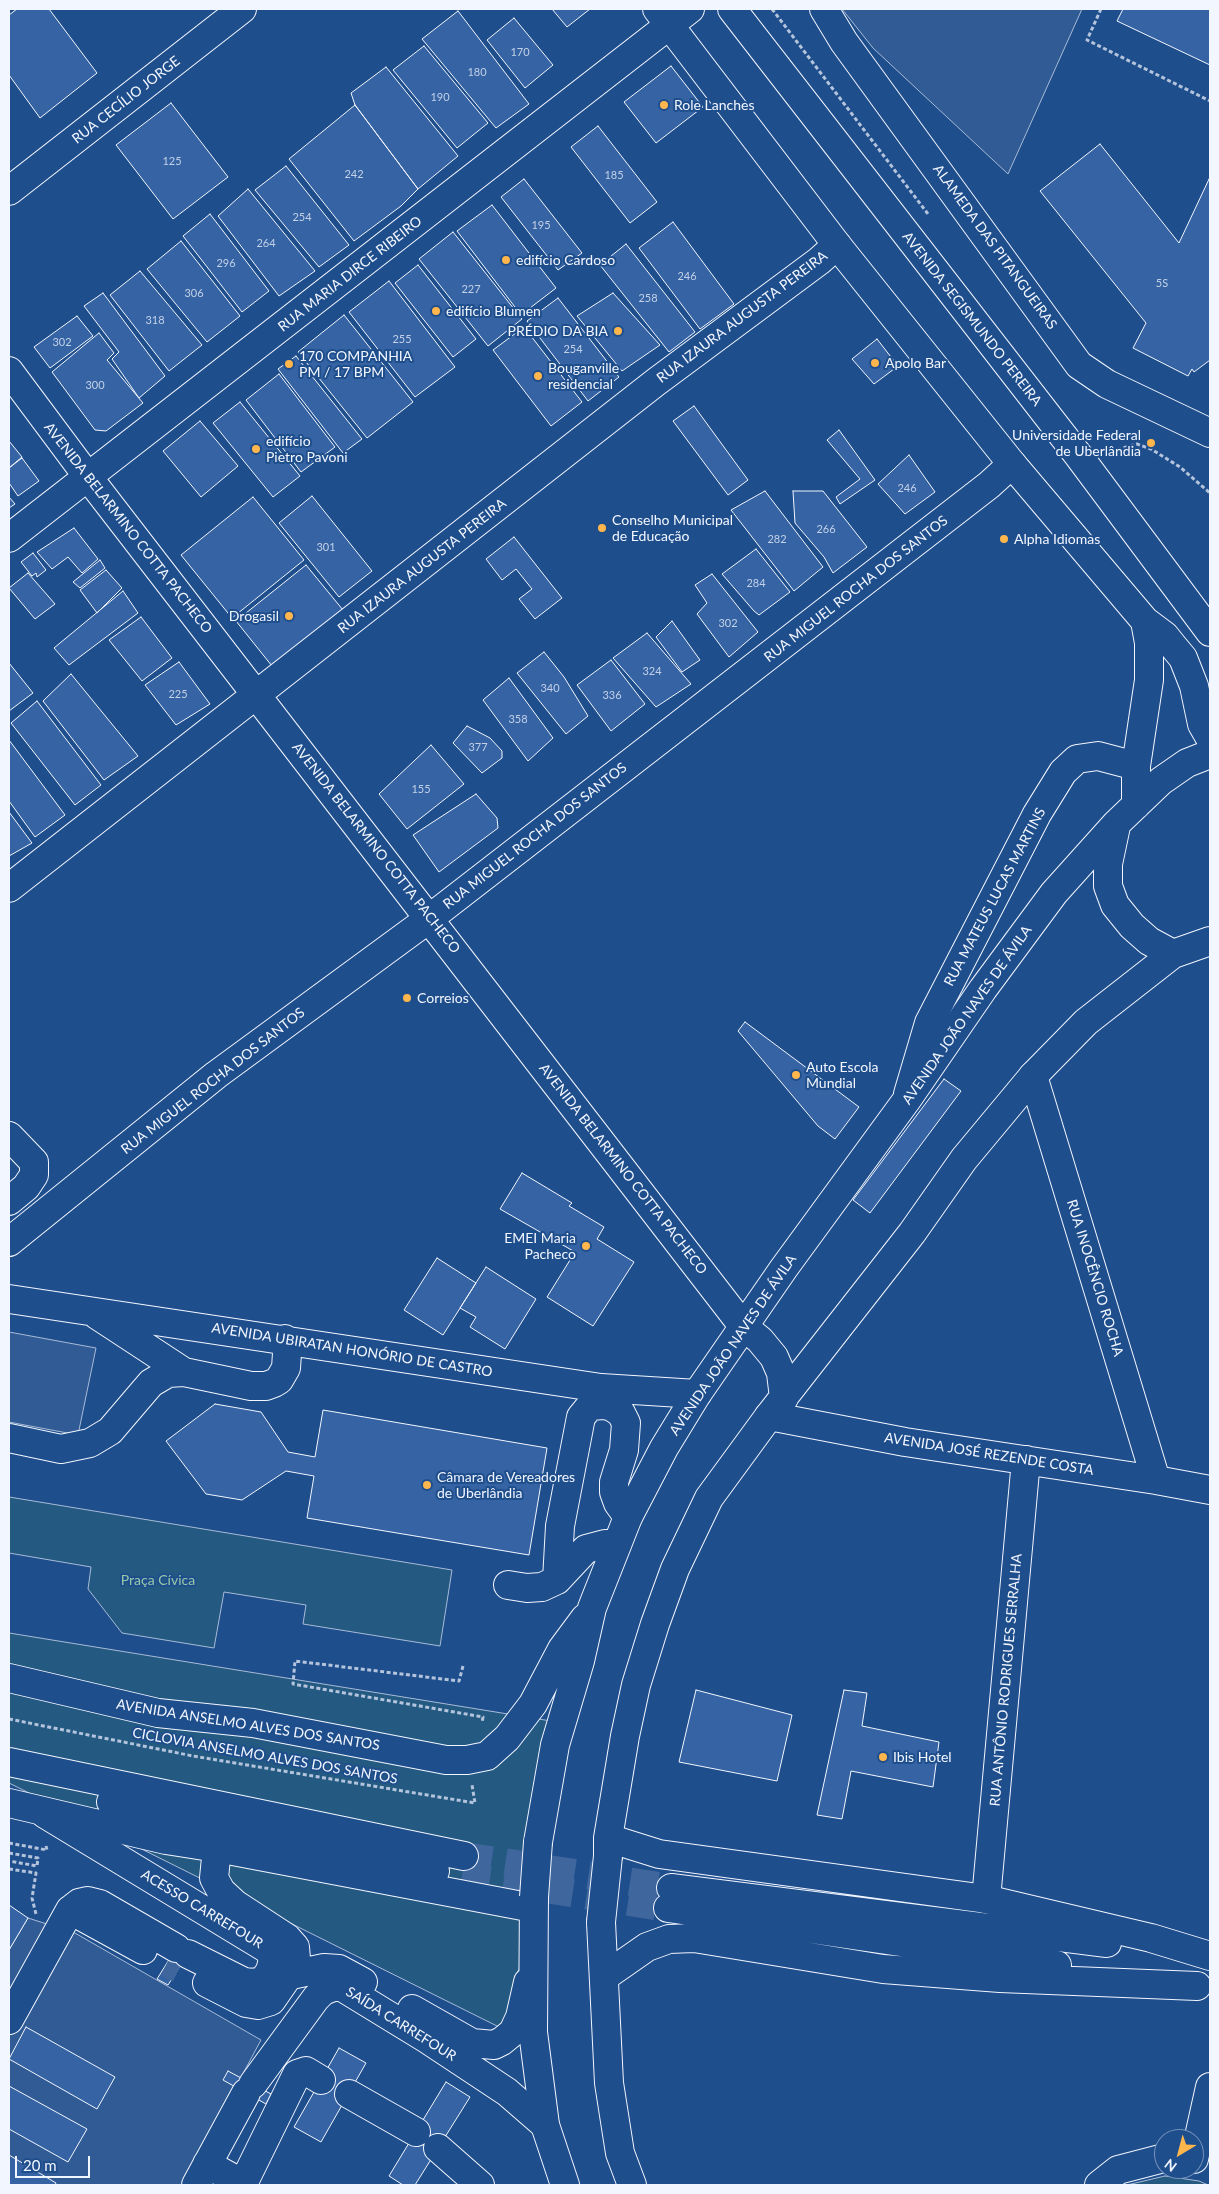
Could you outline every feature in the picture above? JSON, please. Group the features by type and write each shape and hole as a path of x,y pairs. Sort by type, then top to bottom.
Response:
{"main road":[{"name":"RUA CECÍLIO JORGE","path":"9,191 242,9"},
{"name":"RUA MARIA DIRCE RIBEIRO","path":"9,538 88,477 663,17 690,9"},
{"name":"AVENIDA SEGISMUNDO PEREIRA","path":"732,9 1078,455 1210,632"},
{"name":"ALAMEDA DAS PITANGUEIRAS","path":"824,9 844,42 1079,365 1107,384 1210,433"},
{"path":"663,17 837,245 1012,464 1145,621 1165,636 1183,658 1194,686 1202,724 1210,738"},
{"name":"RUA IZAURA AUGUSTA PEREIRA","path":"9,888 656,382 819,261 837,245"},
{"name":"AVENIDA BELARMINO COTTA PACHECO","path":"9,371 88,477 743,1326 760,1340 774,1357 781,1373 776,1407"},
{"name":"RUA MIGUEL ROCHA DOS SANTOS","path":"9,1242 216,1075 430,918 989,486 1012,464"},
{"path":"1136,805 1136,766 1149,680 1149,642 1145,621"},
{"name":"AVENIDA JOÃO NAVES DE ÁVILA","path":"565,2185 545,2125 533,2032 533,1902 538,1842 555,1745 592,1608 628,1517 660,1455 697,1394 743,1326 906,1101 983,988 1054,893 1116,824 1161,781 1187,763 1210,754"},
{"name":"RUA MATEUS LUCAS MARTINS","path":"906,1101 929,1023 1037,814 1063,772 1077,759 1098,756 1136,766"},
{"path":"1116,824 1108,864 1108,886 1115,905 1132,926 1149,941 1173,954"},
{"path":"632,2185 620,2152 609,2083 601,1922 608,1847 625,1736 636,1685 675,1569 709,1498 776,1407 912,1233 964,1160 1033,1076 1086,1022 1173,954 1210,941"},
{"name":"RUA INOCÊNCIO ROCHA","path":"1033,1076 1156,1480"},
{"path":"9,1136 34,1162 34,1175 26,1187 9,1201"},
{"name":"AVENIDA UBIRATAN HONÓRIO DE CASTRO","path":"9,1299 601,1388 697,1394"},
{"path":"89,1311 184,1372"},
{"path":"9,1438 61,1448 90,1443 110,1431 151,1383 168,1373 184,1372 251,1386 274,1384 279,1380 286,1368 288,1353 285,1339"},
{"path":"565,1563 560,1526 582,1408 586,1399 601,1388"},
{"path":"581,1417 590,1406 604,1405 612,1407 621,1413 626,1423 624,1450 614,1482 614,1492 618,1503 628,1517"},
{"name":"AVENIDA JOSÉ REZENDE COSTA","path":"776,1407 905,1442 1210,1490"},
{"name":"RUA ANTÔNIO RODRIGUES SERRALHA","path":"986,1899 1026,1460"},
{"path":"508,1585 527,1588 542,1587 565,1563 586,1549 616,1544"},
{"name":"AVENIDA ANSELMO ALVES DOS SANTOS","path":"9,1678 158,1713 253,1723 446,1760 467,1760 487,1756 507,1738 533,1704 562,1649 592,1608"},
{"path":"9,1762 463,1866 9,1781"},
{"path":"9,1803 166,1840 533,1902"},
{"name":"ACESSO CARREFOUR","path":"35,1808 269,1950 273,1960 270,1970 263,1981"},
{"path":"608,1847 986,1899 1151,1938 1210,1956"},
{"path":"178,1958 246,2003 258,2005 271,2001 289,1975 296,1959 295,1947 287,1938 235,1904 221,1891 214,1878 217,1848"},
{"path":"1203,1987 669,1898 1210,1956"},
{"path":"9,2020 70,1910 178,1958 244,1982 253,1983 324,1968 339,1969 472,2043 494,2045 513,2032 520,2017 533,1958"},
{"path":"604,1977 647,1947 669,1940 694,1938 883,1969 1000,1978 1203,1987"},
{"name":"SAÍDA CARREFOUR","path":"204,2178 249,2089 316,1998 328,1989 342,1987 426,2038 507,2092 545,2125"},
{"path":"204,2178 245,2180 297,2074 306,2071 321,2080"},
{"path":"1201,2129 1210,2087"},
{"path":"349,2094 416,2132"},
{"path":"438,2148 480,2185"},
{"path":"1099,2185 1118,2170 1154,2161"}],"path":[{"path":"1101,9 1087,40 1210,101"},
{"path":"1078,455 1101,444 1111,449 1120,449 1136,444 1151,449 1180,468 1210,493"},
{"path":"463,1666 460,1681 295,1661 294,1684 483,1716 482,1725"},
{"name":"CICLOVIA ANSELMO ALVES DOS SANTOS","path":"9,1719 193,1756 475,1803 467,1760"},
{"path":"9,1843 47,1850"},
{"path":"9,1853 38,1858 37,1866 9,1861"},
{"path":"9,1869 36,1873 32,1898"}],"green space":[{"name":"Praça Cívica","path":"9,1497 452,1570 440,1646 303,1624 306,1605 224,1592 214,1648 122,1633 88,1589 91,1567 9,1553"},
{"path":"9,1633 551,1721 511,2033 9,1783"},
{"path":"1154,2179 1185,2179 1199,2181 1208,2185 1127,2185"}],"shaded area":[{"path":"842,9 1082,9 1008,174 873,48"},
{"path":"9,1332 96,1348 78,1435 9,1422"},
{"path":"28,1918 75,1933 261,2040 187,2178 199,2185 9,2185 9,1950"}],"building":[{"path":"17,9 49,9 97,73 40,118 9,75 9,15"},
{"path":"552,9 590,9 567,27"},
{"path":"1123,9 1210,9 1210,65 1117,21"},
{"path":"458,11 529,104 496,128 422,39"},
{"path":"514,18 553,65 525,88 487,40"},
{"path":"424,46 488,123 457,148 393,70"},
{"name":"Role Lanches","path":"671,66 703,107 656,143 624,102"},
{"path":"386,67 458,156 418,189 355,105 351,93"},
{"path":"171,103 228,177 173,219 116,145"},
{"path":"355,105 418,189 401,206 354,241 289,159"},
{"path":"598,126 657,202 630,223 571,147"},
{"path":"1100,144 1179,243 1210,177 1210,360 1194,372 1192,369 1188,376 1133,348 1146,323 1040,191"},
{"path":"286,166 349,245 319,267 255,190"},
{"path":"524,179 582,253 558,270 501,197"},
{"path":"248,189 315,271 279,296 218,216"},
{"name":"edifício Cardoso","path":"492,205 556,288 521,315 457,231"},
{"path":"210,214 269,291 242,312 183,236"},
{"path":"673,222 734,304 700,329 639,248"},
{"path":"453,232 522,319 488,346 419,259"},
{"path":"181,241 240,316 207,342 147,269"},
{"path":"626,244 695,332 669,352 600,265"},
{"name":"edifício Blumen","path":"418,265 476,339 453,357 395,283"},
{"path":"140,271 202,345 169,371 110,295"},
{"path":"389,281 455,367 415,397 349,312"},
{"path":"103,293 165,376 139,398 112,359 119,352 84,306"},
{"name":"PRÉDIO DA BIA","path":"613,293 660,345 622,371 577,316"},
{"path":"558,298 619,377 588,401 527,321"},
{"path":"344,315 413,402 367,438 298,352"},
{"path":"77,316 93,336 50,368 34,347"},
{"name":"Bouganville residencial","path":"524,327 582,402 551,426 493,350"},
{"path":"99,333 114,353 107,360 143,403 106,431 95,430 52,372"},
{"name":"Apolo Bar","path":"877,339 898,366 874,384 852,359"},
{"path":"296,356 362,439 343,453 278,369"},
{"path":"279,374 335,447 301,472 246,400"},
{"name":"edifício Pietro Pavoni","path":"240,402 300,476 273,497 213,423"},
{"path":"694,406 748,480 728,495 673,421"},
{"path":"200,421 238,466 201,497 163,451"},
{"path":"839,430 875,480 840,504 836,497 860,479 827,440"},
{"path":"9,441 22,457 9,468"},
{"path":"909,455 935,492 905,514 878,484"},
{"path":"22,458 39,481 18,496 9,483 9,468"},
{"path":"765,491 823,567 794,591 731,510"},
{"path":"793,491 823,491 867,547 833,573 824,557 795,523"},
{"path":"312,496 372,571 339,597 279,523"},
{"path":"9,497 15,504 9,508"},
{"path":"253,497 304,560 232,618 181,555"},
{"path":"74,528 98,559 82,573 68,557 52,569 37,552"},
{"path":"514,537 562,598 535,619 519,599 532,589 516,569 502,580 486,559"},
{"path":"756,549 790,592 759,615 722,574"},
{"path":"33,553 46,570 37,577 36,573 32,576 21,562"},
{"path":"100,560 105,568 80,588 73,582"},
{"name":"Drogasil","path":"306,565 343,610 272,666 236,621"},
{"path":"106,570 122,588 97,613 80,590"},
{"path":"28,573 55,604 35,619 9,588"},
{"path":"712,574 758,632 729,657 697,614 707,603 695,585"},
{"path":"123,591 138,613 69,665 54,648"},
{"path":"141,617 172,658 142,681 109,640"},
{"path":"672,621 700,660 682,672 656,637"},
{"path":"647,633 691,684 656,707 613,658"},
{"path":"544,652 564,677 588,716 566,734 517,673"},
{"path":"611,660 645,704 611,731 577,685"},
{"path":"179,662 210,704 176,725 145,685"},
{"path":"9,663 33,693 9,711"},
{"path":"71,674 138,756 104,780 43,701"},
{"path":"509,678 553,738 528,761 483,700"},
{"path":"37,701 101,785 75,805 11,723"},
{"path":"467,726 490,738 502,751 502,758 482,773 453,743"},
{"path":"9,740 65,815 35,837 9,801"},
{"path":"431,745 464,784 407,829 379,794"},
{"path":"476,794 497,818 498,828 439,872 413,835"},
{"path":"9,812 32,843 9,856"},
{"name":"Auto Escola Mundial","path":"745,1022 859,1107 835,1139 818,1126 738,1031"},
{"path":"944,1079 961,1091 870,1213 853,1200"},
{"name":"EMEI Maria Pacheco","path":"522,1173 572,1203 569,1206 604,1227 597,1239 634,1262 593,1326 547,1297 575,1252 500,1209"},
{"name":"EMEI Maria Pacheco","path":"437,1258 476,1283 443,1335 404,1310"},
{"name":"EMEI Maria Pacheco","path":"486,1267 536,1299 505,1349 470,1327 476,1317 460,1308"},
{"name":"Câmara de Vereadores de Uberlândia","path":"215,1404 261,1412 288,1452 315,1457 323,1410 547,1448 529,1555 307,1518 314,1476 286,1471 242,1500 206,1494 166,1441"},
{"path":"696,1690 792,1715 777,1781 679,1762"},
{"name":"Ibis Hotel","path":"844,1690 867,1693 862,1726 939,1742 933,1787 851,1771 842,1819 817,1815"},
{"path":"9,1905 28,1918 9,1950"},
{"path":"180,1942 191,1949 168,1985 157,1979"},
{"path":"26,2027 115,2077 97,2109 9,2059"},
{"path":"339,2048 366,2063 321,2142 294,2127"},
{"path":"228,2071 271,2094 266,2104 223,2080"},
{"path":"446,2082 470,2097 415,2185 403,2185 389,2176"},
{"path":"9,2086 87,2129 68,2162 9,2129"},
{"path":"9,2155 56,2183 55,2185 9,2185"}],"tunnel":[{"path":"464,1856 671,1888"},
{"path":"462,1876 668,1908"},
{"path":"167,1963 179,1969"}],"place":[{"name":"Role Lanches","path":"664,105"},
{"name":"edifício Cardoso","path":"506,260"},
{"name":"edifício Blumen","path":"436,311"},
{"name":"PRÉDIO DA BIA","path":"618,331"},
{"name":"Apolo Bar","path":"875,363"},
{"name":"170 COMPANHIA PM / 17 BPM","path":"289,364"},
{"name":"Bouganville residencial","path":"538,376"},
{"name":"Universidade Federal de Uberlândia","path":"1151,443"},
{"name":"edifício Pietro Pavoni","path":"256,449"},
{"name":"Conselho Municipal de Educação","path":"602,528"},
{"name":"Alpha Idiomas","path":"1004,539"},
{"name":"Drogasil","path":"289,616"},
{"name":"Correios","path":"407,998"},
{"name":"Auto Escola Mundial","path":"796,1075"},
{"name":"EMEI Maria Pacheco","path":"586,1246"},
{"name":"Câmara de Vereadores de Uberlândia","path":"427,1485"},
{"name":"Ibis Hotel","path":"883,1757"}]}
